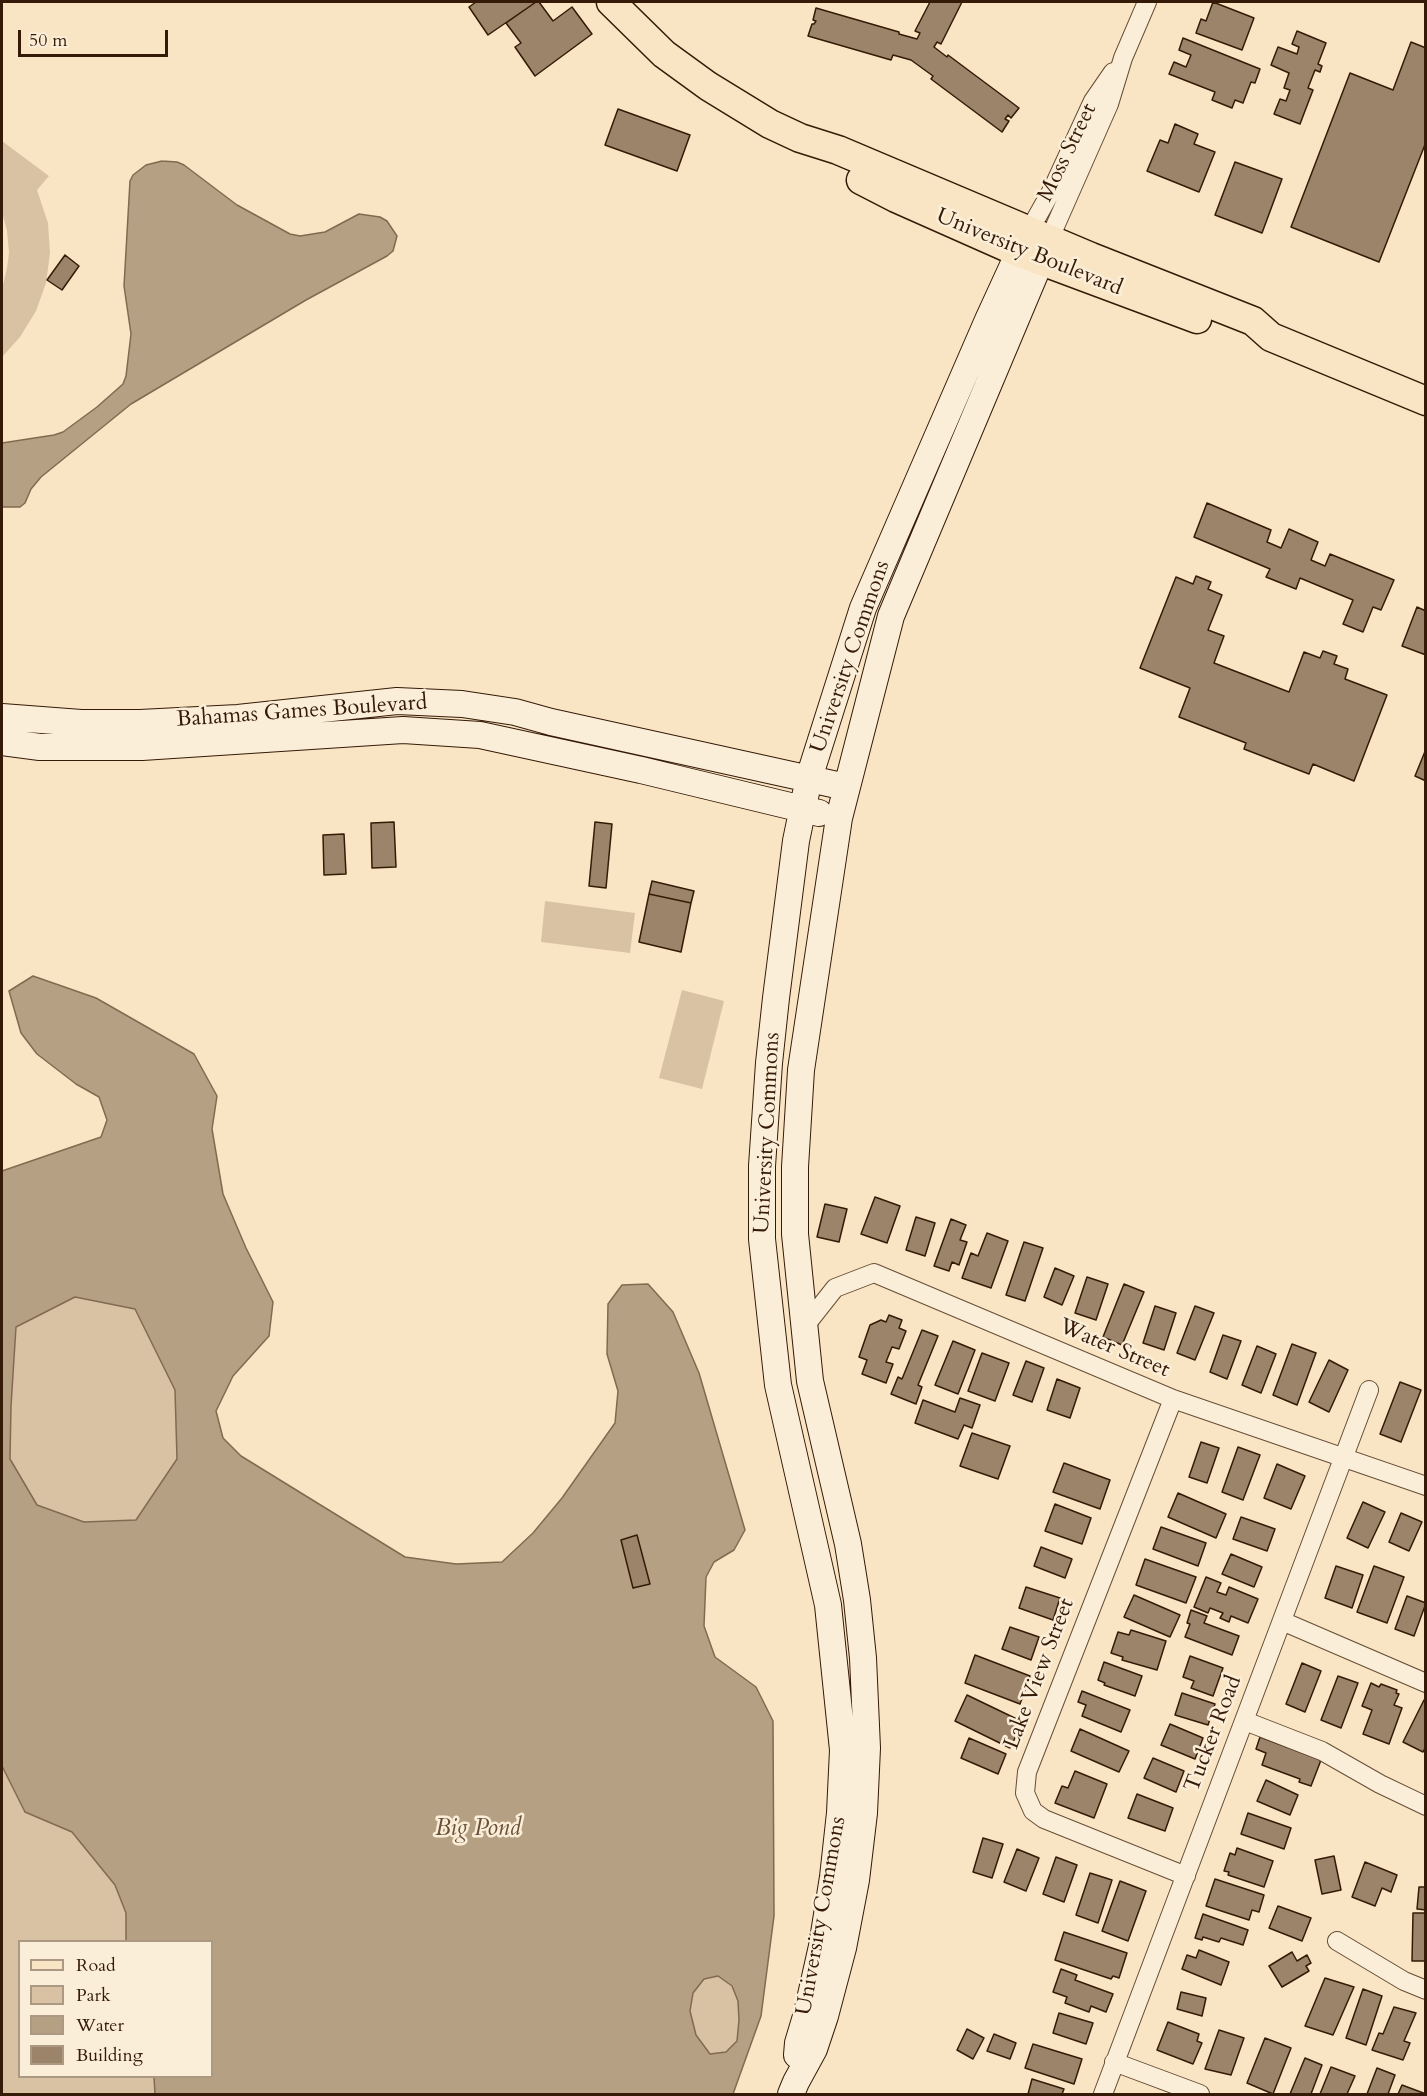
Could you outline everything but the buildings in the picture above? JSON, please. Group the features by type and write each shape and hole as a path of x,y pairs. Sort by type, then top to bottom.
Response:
{"main road":[{"name":"University Boulevard","path":"612,2 664,54 708,86 761,119 800,138 834,166 896,198 1035,246 1251,338 1271,337 1425,401"},
{"name":"University Commons","path":"793,2088 798,2043 822,1946 833,1878 840,1813 843,1750 828,1605 778,1385 762,1239 762,1166 769,1063 796,841 809,778 863,608 988,320 1035,246"},
{"name":"University Commons","path":"793,2088 814,2049 843,1948 864,1814 867,1748 863,1658 857,1600 848,1544 810,1380 795,1234 795,1167 801,1070 839,818 891,616 1035,246"},
{"name":"Bahamas Games Boulevard","path":"2,717 70,722 140,723 238,718 397,701 431,702 515,712 846,787"},
{"path":"361,733 363,704"},
{"name":"Bahamas Games Boulevard","path":"2,742 40,747 142,747 403,730 480,735 649,772 839,818"}],"street":[{"name":"Moss Street","path":"1035,246 1052,190 1093,101 1123,58 1147,2"},
{"name":"Water Street","path":"805,1326 835,1288 874,1273 1173,1399 1425,1485"},
{"name":"Tucker Road","path":"1103,2094 1369,1390"},
{"name":"Lake View Street","path":"1173,1399 1028,1772 1025,1793 1033,1811 1044,1819 1186,1876"},
{"path":"1282,1621 1425,1683"},
{"path":"1245,1721 1322,1751 1425,1806"},
{"path":"1337,1941 1404,1981 1425,1990"},
{"path":"1114,2062 1200,2094"}],"green space":[{"path":"2,141 49,176 37,190 48,223 50,253 46,283 36,311 20,337 2,357 2,289 9,253 2,212"},
{"path":"545,901 635,913 630,953 541,942"},
{"path":"682,990 724,1001 702,1089 659,1078"},
{"path":"75,1297 135,1309 175,1390 177,1459 136,1520 84,1522 37,1505 10,1459 16,1327"},
{"path":"2,1766 25,1812 72,1832 115,1885 126,1913 126,1940 18,1940 18,2078 154,2078 155,2094 2,2094"},
{"path":"718,1976 732,1987 738,2001 737,2041 726,2052 710,2054 696,2035 690,2011 693,1993 704,1979"}],"water":[{"path":"162,161 184,165 237,205 290,234 300,236 325,232 359,214 380,217 387,221 397,236 393,251 131,404 41,477 31,489 25,503 20,507 2,507 2,443 63,432 123,384 131,334 124,286 130,181 133,175 146,165"},
{"name":"Big Pond","path":"33,976 96,998 194,1054 217,1096 212,1129 223,1194 246,1248 273,1302 269,1336 233,1376 216,1411 223,1438 241,1456 405,1557 456,1564 502,1562 533,1533 562,1498 615,1423 618,1391 607,1354 608,1304 622,1285 648,1284 673,1312 699,1373 745,1530 734,1550 714,1562 706,1577 704,1626 715,1657 756,1687 773,1721 774,1916 761,2016 733,2094 155,2094 154,2078 213,2078 213,1940 126,1940 126,1913 115,1885 72,1832 25,1812 2,1766 2,1171 101,1137 107,1120 99,1097 76,1084 37,1054 21,1033 9,991","holes":["75,1297 135,1309 175,1390 177,1459 136,1520 84,1522 37,1505 10,1459 16,1327","718,1976 732,1986 738,2001 737,2041 726,2052 710,2054 696,2035 690,2011 693,1993 704,1979"]}]}
